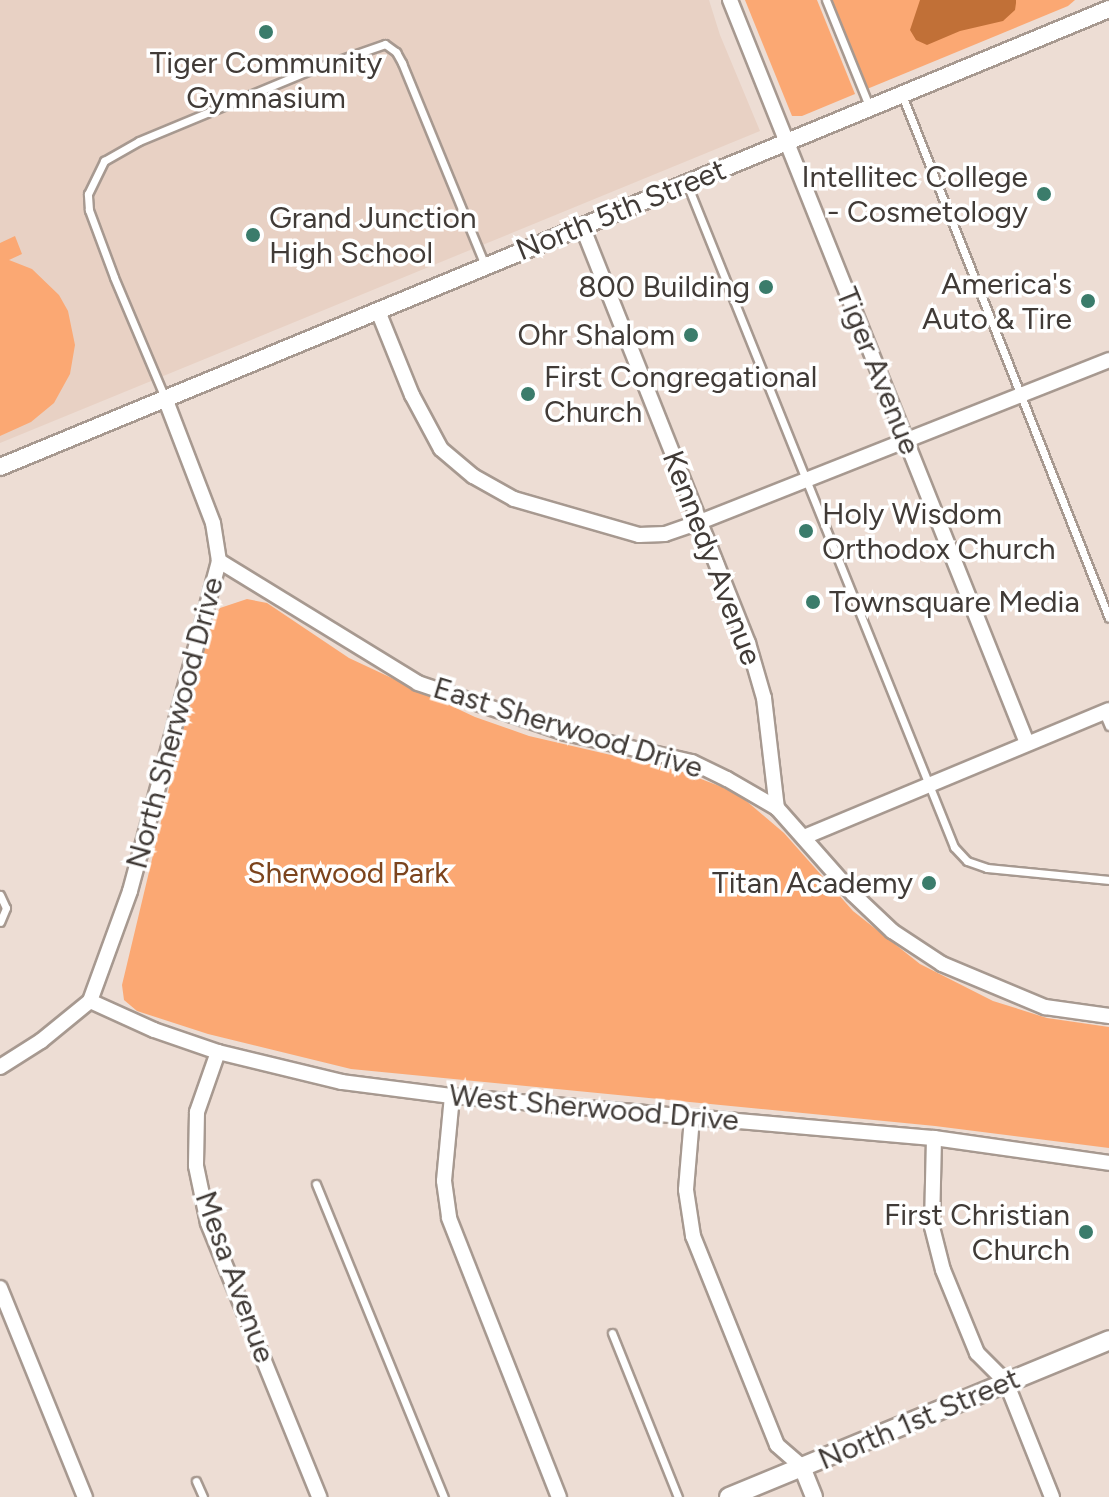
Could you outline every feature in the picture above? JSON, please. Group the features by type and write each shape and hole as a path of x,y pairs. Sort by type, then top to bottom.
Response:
{"main road":[{"name":"North 1st Street","path":"729,1497 1109,1340"}],"street":[{"name":"Tiger Avenue","path":"730,0 1027,743"},
{"name":"North 5th Street","path":"0,467 902,95 1099,8"},
{"name":"Kennedy Avenue","path":"582,226 748,643 764,698 777,808"},
{"path":"378,311 412,395 441,449 473,476 514,499 639,535 665,534 700,522 1109,360"},
{"name":"North Sherwood Drive","path":"90,1001 130,891 219,561 213,523 165,398"},
{"name":"East Sherwood Drive","path":"219,561 418,683 566,733 692,762 777,808 853,894 892,931 942,964 1045,1007 1109,1016"},
{"path":"804,837 1027,743 1107,716"},
{"path":"0,1067 41,1041 90,1001"},
{"name":"West Sherwood Drive","path":"90,1001 154,1030 218,1052 342,1082 452,1096 934,1138 1109,1163"},
{"name":"Mesa Avenue","path":"218,1052 197,1112 196,1166 208,1223 319,1497"},
{"path":"452,1096 444,1181 449,1218 559,1497"},
{"path":"692,1118 686,1190 693,1236 777,1445 802,1467 814,1497"},
{"path":"934,1138 932,1227 943,1270 977,1353 1006,1382 1052,1497"},
{"path":"0,1288 85,1497"}],"lane":[{"path":"826,0 870,108"},
{"path":"165,398 89,210 91,184 104,161 139,141 340,58 385,44 396,52 402,63 485,265"},
{"path":"902,95 1109,618"},
{"path":"687,183 954,847 967,861 987,868 1109,880"},
{"path":"0,895 6,908 0,922"},
{"path":"316,1184 444,1497"},
{"path":"612,1333 678,1497"},
{"path":"196,1481 203,1497"}],"shaded area":[{"name":"Grand Junction High School","path":"0,0 709,0 720,35 760,131 0,443"},
{"path":"920,0 1016,0 1016,3 1015,10 1003,21 960,31 927,45 916,40 910,30"}],"green space":[{"path":"745,0 817,0 855,94 802,116 792,116"},
{"path":"831,0 1075,0 1068,6 867,89"},
{"path":"15,236 22,254 9,260 32,269 59,295 68,311 75,345 70,374 54,403 31,422 0,436 0,243"},
{"name":"Sherwood Park","path":"247,599 267,603 349,658 475,717 529,736 680,771 722,787 744,799 784,833 853,911 920,964 993,1001 1047,1018 1109,1027 1109,1148 935,1126 351,1069 208,1034 137,1011 124,1000 122,985 208,625 220,608"}],"place":[{"name":"Tiger Community Gymnasium","path":"266,32"},
{"name":"Intellitec College - Cosmetology","path":"1044,194"},
{"name":"Grand Junction High School","path":"253,235"},
{"name":"800 Building","path":"766,287"},
{"name":"America's Auto & Tire","path":"1088,301"},
{"name":"Ohr Shalom","path":"691,335"},
{"name":"First Congregational Church","path":"528,394"},
{"name":"Holy Wisdom Orthodox Church","path":"806,531"},
{"name":"Townsquare Media","path":"813,602"},
{"name":"Titan Academy","path":"929,883"},
{"name":"First Christian Church","path":"1086,1232"}]}
